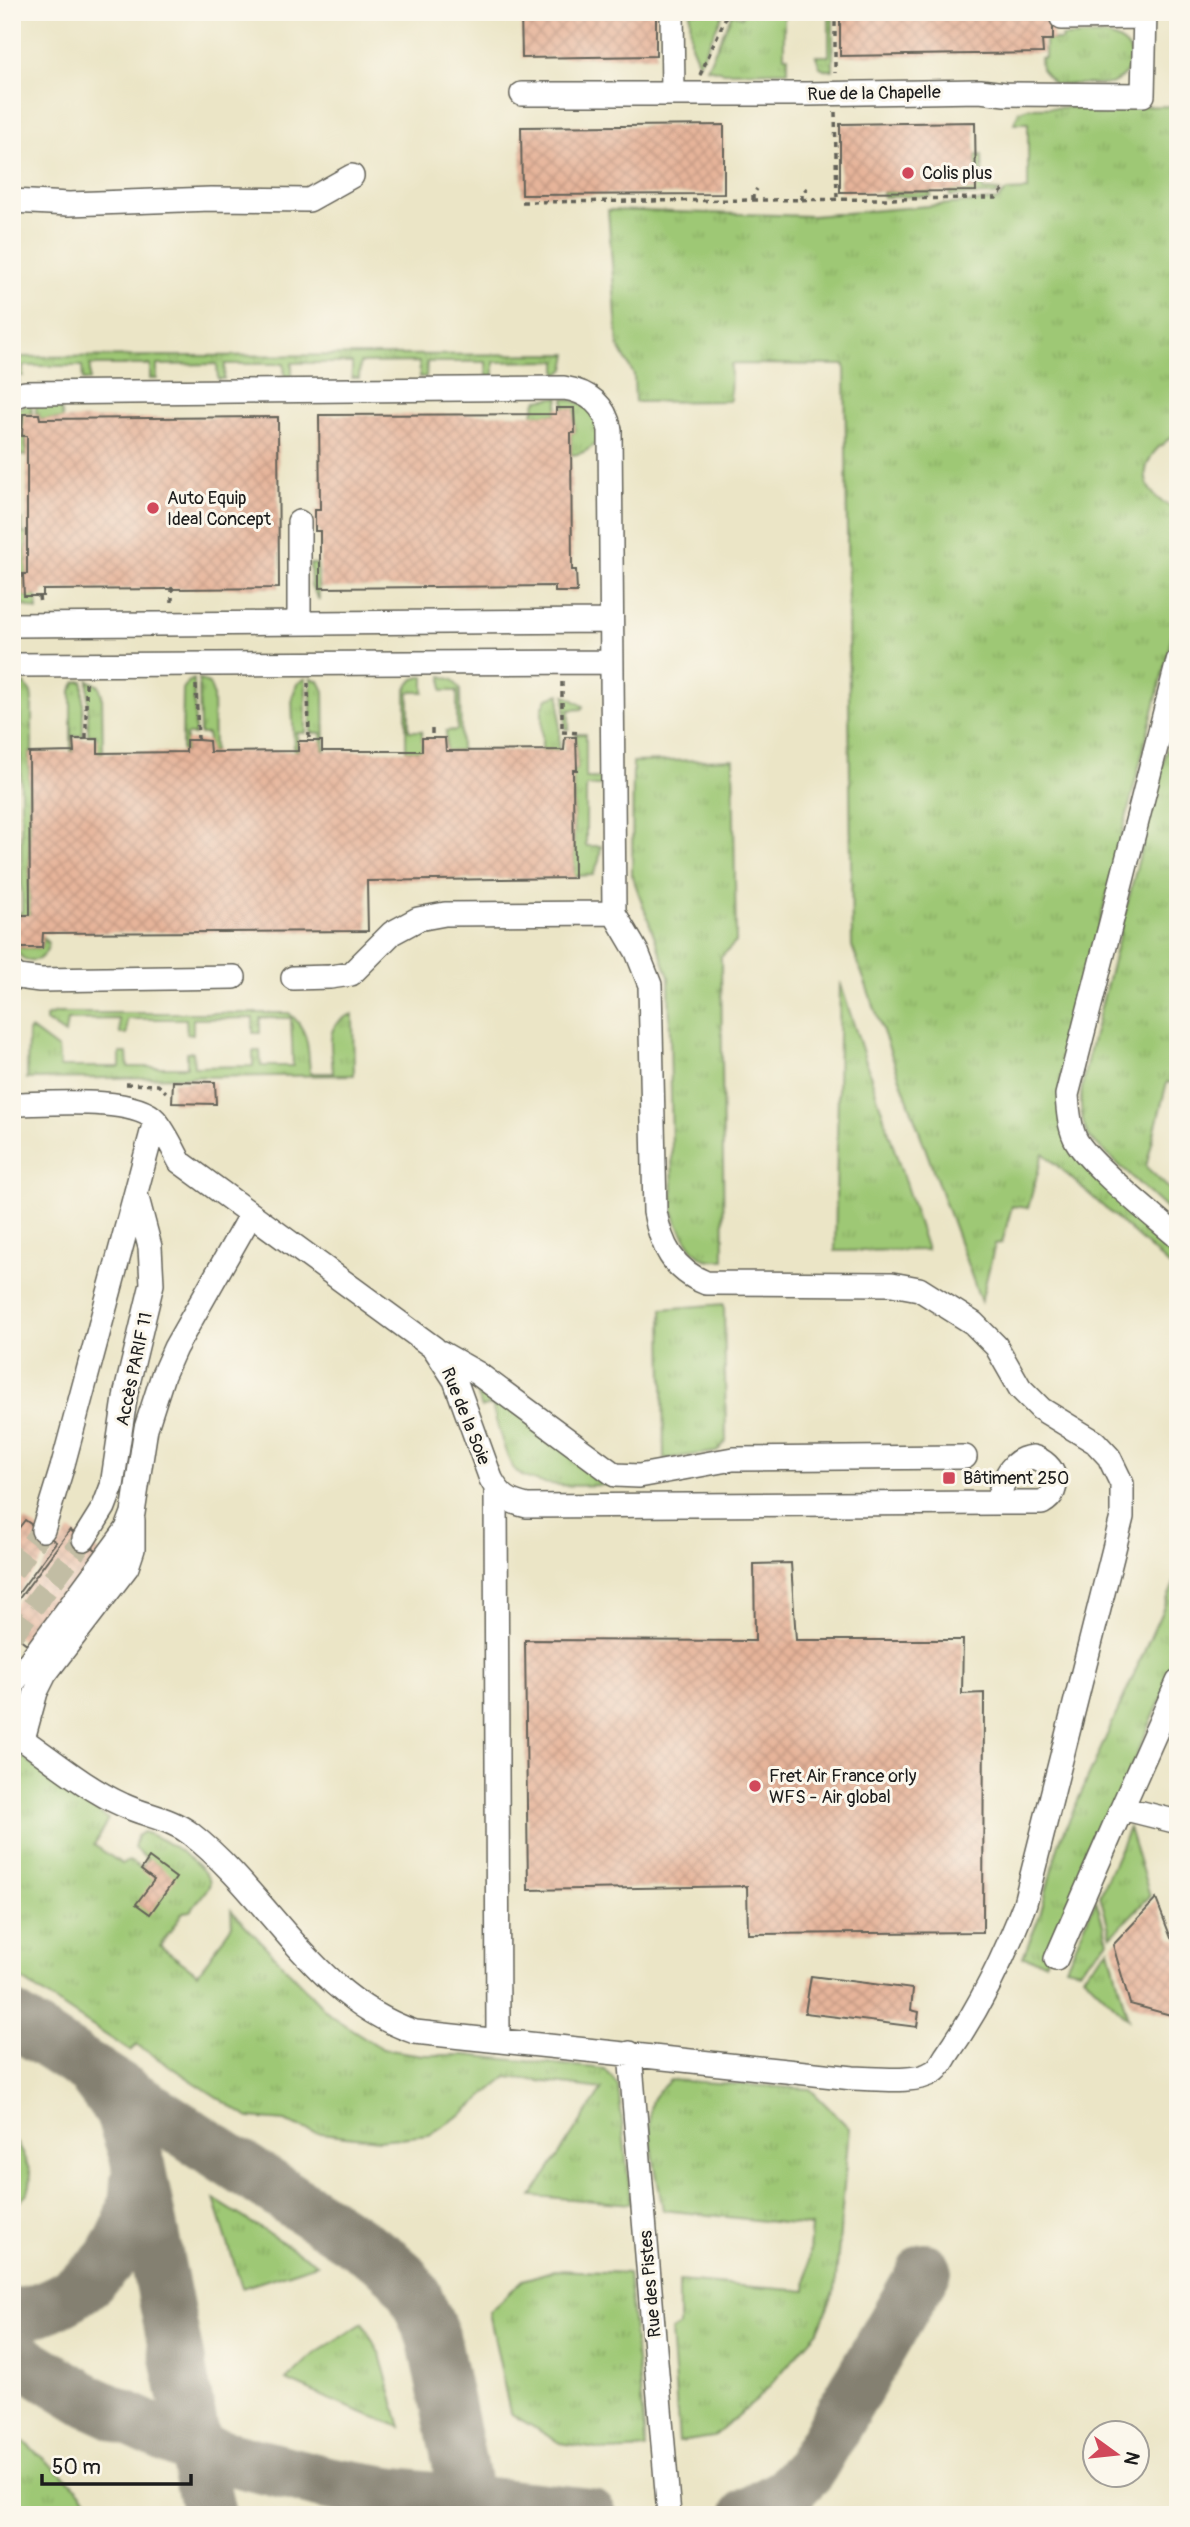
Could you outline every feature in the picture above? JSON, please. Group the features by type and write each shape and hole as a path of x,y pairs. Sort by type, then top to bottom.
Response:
{"street":[{"path":"673,12 684,94"},
{"path":"1062,18 1145,15"},
{"name":"Rue de la Chapelle","path":"522,94 980,91 1005,94 1143,95 1145,15"},
{"path":"12,201 69,204 211,199 309,200 352,176"},
{"path":"12,397 25,393 564,388 586,394 598,405 608,421 614,914 641,961 650,985 655,1212 659,1235 672,1259 691,1277 706,1283 905,1284 919,1289 973,1323 996,1346 1020,1388 1041,1409 1095,1442 1109,1457 1122,1484 1122,1517 1025,1903 1010,1942 961,2035 935,2072 913,2078 853,2078 415,2032 391,2024 341,1991 297,1948 232,1872 193,1836 177,1824 122,1805 18,1735 45,1674 127,1567 132,1549 133,1514 146,1428 175,1348 251,1213"},
{"path":"299,522 299,623"},
{"path":"12,625 611,621"},
{"path":"1178,661 1067,1095 1075,1140 1091,1159 1178,1237"},
{"path":"12,665 611,662"},
{"path":"292,978 351,974 393,933 418,919 446,914 614,914"},
{"path":"12,972 19,977 40,981 234,977"},
{"path":"12,1104 118,1105 138,1110 155,1121"},
{"name":"Accès PARIF 11","path":"43,1530 155,1121"},
{"name":"Rue de la Soie","path":"155,1121 180,1162 434,1348 456,1380 496,1490 498,2040"},
{"name":"Accès PARIF 11","path":"84,1539 104,1507 112,1486 126,1392 152,1284 150,1247 136,1194"},
{"path":"434,1348 477,1373 615,1475 639,1476 733,1459 965,1457"},
{"path":"119,1441 141,1452"},
{"path":"496,1490 509,1501 527,1506 996,1503"},
{"path":"12,1685 118,1542 133,1514"},
{"path":"1056,1959 1178,1682"},
{"path":"1122,1808 1178,1822"},
{"name":"Rue des Pistes","path":"630,2053 669,2515"}],"path":[{"path":"684,94 703,66 728,12"},
{"path":"802,200 802,194 807,188"},
{"path":"753,200 757,189"},
{"path":"522,202 996,198 1004,189"},
{"path":"561,662 562,733 582,733"},
{"path":"196,664 198,740"},
{"path":"86,665 86,739"},
{"path":"432,729 432,738"}],"green space":[{"path":"690,12 724,12 699,64 691,45"},
{"path":"743,12 784,12 784,56 788,56 788,71 724,72 707,68 732,14 742,17"},
{"path":"829,12 833,12 833,70 820,67 816,56 829,56"},
{"path":"1101,35 1122,42 1132,55 1128,70 1111,84 1054,84 1041,69 1040,58 1045,58 1045,40"},
{"path":"1178,106 1178,432 1152,455 1146,476 1147,484 1156,497 1178,509 1178,612 1060,1081 1087,1167 1178,1250 1178,1273 1043,1153 1028,1208 1012,1206 1002,1243 995,1244 981,1302 852,946 845,365 731,364 730,401 635,402 634,375 618,345 608,210 812,216 997,200 1007,191 1028,190 1028,123 1014,123 1019,111 1028,108"},
{"path":"976,155 982,155 983,190 1000,191 996,195 950,196 950,191 976,190"},
{"path":"931,191 931,196 883,197 883,192"},
{"path":"568,354 565,369 557,376 557,361 494,362 494,377 487,377 486,362 427,362 426,377 420,377 419,362 360,363 359,378 352,378 352,363 292,363 292,378 285,378 284,364 225,364 224,379 218,379 217,364 157,365 157,379 150,379 150,365 90,365 90,380 83,380 82,366 23,366 23,376 19,376 19,382 14,380 14,357"},
{"path":"559,397 556,414 533,415 538,400"},
{"path":"564,398 585,406 597,422 599,430 595,443 581,453 571,455 571,433 575,432 574,409 564,408"},
{"path":"36,402 58,404 63,419 40,419 39,414 36,414"},
{"path":"31,403 32,414 24,414 27,456 12,454 12,415 19,408"},
{"path":"12,520 22,520 23,533 27,534 24,596 37,596 37,610 12,598 12,573 17,572 16,526 12,525"},
{"path":"310,564 317,564 319,600 311,586"},
{"path":"424,676 424,692 409,692 409,731 422,731 422,751 406,751 406,688 414,679"},
{"path":"442,676 453,680 460,689 461,751 446,751 446,731 457,730 457,691 442,691"},
{"path":"306,678 306,733 297,733 298,751 294,751 292,698 297,684"},
{"path":"311,678 319,681 324,691 325,750 322,751 321,733 311,733"},
{"path":"194,679 195,735 186,735 186,752 182,752 183,689"},
{"path":"199,679 210,685 213,694 214,752 210,752 207,734 200,734"},
{"path":"88,680 99,686 102,695 103,753 98,753 96,735 88,735"},
{"path":"83,681 83,736 73,736 74,752 71,752 71,690 76,682"},
{"path":"25,684 32,700 32,752 29,753 30,915 17,915 22,911 20,694 14,694 20,685"},
{"path":"560,694 559,750 542,750 542,709 547,698"},
{"path":"565,695 583,706 582,709 569,710 569,729 565,729"},
{"path":"1178,705 1178,1084 1167,1082 1146,1167 1178,1197 1178,1220 1089,1137 1082,1119 1081,1100 1087,1062"},
{"path":"576,734 586,734 586,778 602,778 601,786 586,786 586,846 601,846 593,875 574,876 573,770 577,769"},
{"path":"733,759 736,942 721,957 724,1260 713,1260 701,1257 691,1246 673,1212 669,977 632,875 633,762"},
{"path":"43,938 48,943 39,959 25,959 16,948 42,948"},
{"path":"840,982 927,1250 835,1251"},
{"path":"56,1013 289,1013 304,1034 310,1073 333,1073 333,1030 343,1018 353,1014 354,1075 27,1079 28,1031 31,1029 58,1049 60,1067 120,1067 120,1053 127,1053 128,1067 187,1067 187,1052 193,1052 194,1067 253,1066 253,1051 260,1051 261,1066 293,1066 291,1018 260,1018 260,1033 253,1033 253,1018 193,1019 193,1034 187,1034 186,1019 127,1019 127,1034 120,1034 119,1019 67,1020 65,1034 46,1021 46,1017"},
{"path":"724,1304 726,1442 716,1452 664,1459 662,1309"},
{"path":"477,1385 626,1484 548,1484 521,1475 509,1459 491,1404 482,1408 474,1386"},
{"path":"1178,1575 1178,1661 1045,1962 1023,1957 1040,1915 1059,1843"},
{"path":"12,1749 108,1819 94,1845 122,1864 129,1861 141,1868 147,1859 134,1848 137,1836 143,1832 181,1852 206,1874 209,1886 191,1911 183,1912 160,1946 198,1974 232,1925 231,1910 331,2016 383,2049 423,2055 465,2055 605,2069 618,2085 631,2204 532,2196 602,2089 507,2077 465,2112 429,2135 379,2140 313,2132 284,2121 249,2118 137,2045 130,2051 12,1973"},
{"path":"1129,1828 1150,1896 1111,1936 1100,1895"},
{"path":"1096,1900 1108,1941 1079,1970 1066,1967"},
{"path":"1109,1949 1128,2019 1083,1975"},
{"path":"670,2080 810,2089 849,2128 835,2290 818,2331 758,2399 713,2437 679,2442 671,2331 679,2326 679,2281 806,2291 811,2226 663,2210 651,2138 650,2110 653,2097"},
{"path":"12,2136 27,2165 30,2183 22,2199 12,2206"},
{"path":"214,2199 317,2264 242,2288"},
{"path":"555,2270 628,2273 646,2449 608,2451 560,2443 510,2413 489,2312 523,2280"},
{"path":"363,2323 380,2355 401,2427 286,2380 313,2355"},
{"path":"12,2432 78,2488 101,2515 12,2515"}],"building":[{"path":"521,12 656,12 656,56 522,58"},
{"path":"840,12 1053,12 1053,40 1042,40 1043,53 840,56"},
{"name":"Colis plus","path":"975,122 976,191 840,192 840,124"},
{"path":"724,125 724,194 522,195 521,127"},
{"path":"556,408 574,408 575,433 571,433 572,570 576,570 577,592 555,592 555,586 320,588 320,531 315,531 315,510 320,510 319,415 556,414"},
{"name":"Auto Equip Ideal Concept","path":"23,414 39,414 40,419 278,417 279,588 43,590 43,596 24,596 23,574 27,574 27,436 22,436"},
{"path":"565,737 576,737 577,770 573,770 574,878 367,881 368,931 43,933 42,948 16,948 16,915 30,915 29,753 74,752 73,739 98,739 98,753 186,752 186,740 209,741 210,752 298,751 298,741 322,741 322,751 422,751 422,738 445,738 446,751 564,750"},
{"path":"173,1081 215,1082 216,1104 172,1103"},
{"path":"25,1520 56,1542 12,1602 12,1537"},
{"path":"70,1530 100,1553 31,1647 12,1633 12,1608"},
{"name":"Fret Air France orly WFS - Air global","path":"791,1563 796,1640 963,1640 962,1694 984,1693 983,1932 748,1934 747,1886 528,1890 525,1640 755,1641 754,1564"},
{"path":"149,1858 176,1878 150,1914 136,1904 154,1880 141,1870"},
{"path":"1156,1899 1171,1938 1178,1940 1178,2017 1130,2004 1113,1945"},
{"path":"811,1976 913,1989 911,2010 919,2012 917,2027 805,2013"}],"taxiway":[{"path":"12,2019 384,2260 400,2274 414,2293 433,2336 470,2515"},
{"path":"97,2079 121,2111 136,2155 209,2515"},
{"path":"12,2316 37,2310 60,2300 82,2287 100,2270 115,2252 127,2230 134,2206 137,2180"},
{"path":"748,2515 784,2495 809,2470 925,2270"},
{"path":"12,2354 89,2401 196,2450 327,2483 388,2493 590,2515"}],"tunnel":[{"path":"12,1571 43,1530"},
{"path":"12,1634 84,1539"}],"place":[{"name":"Colis plus","path":"908,173"},
{"name":"Auto Equip Ideal Concept","path":"153,508"},
{"name":"Bâtiment 250","path":"949,1478"},
{"name":"Fret Air France orly WFS - Air global","path":"755,1786"}]}
